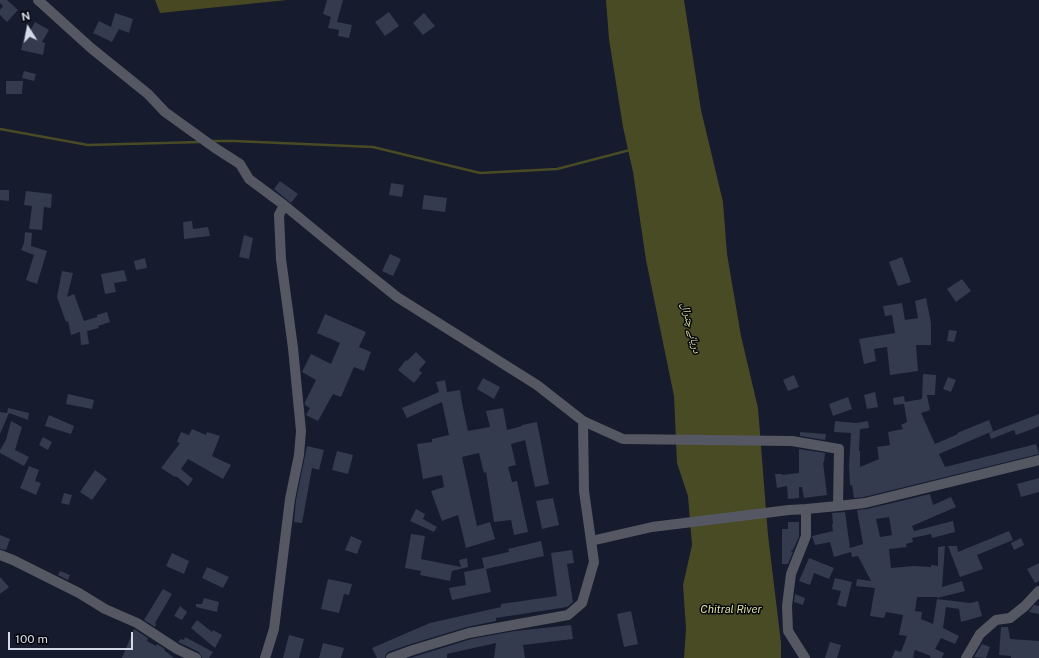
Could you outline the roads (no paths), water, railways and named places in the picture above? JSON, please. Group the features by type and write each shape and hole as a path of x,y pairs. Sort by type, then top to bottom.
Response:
{"street":[{"path":"38,0 91,48 148,94 165,112 240,164 249,179 284,205 397,297 537,385 583,421 623,440 792,441 839,449 838,506"},
{"path":"265,658 274,629 290,499 299,455 301,431 293,348 281,259 279,215 284,205"},
{"path":"391,658 469,633 568,615 582,603 594,562 584,491 583,421"},
{"path":"591,541 652,527 789,510 806,510 865,503 1039,460"},
{"path":"805,658 788,631 787,606 791,574 806,536 806,510"},
{"path":"0,555 79,593 105,609 137,624 177,649 196,658"},
{"path":"966,658 980,634 996,620 1010,618 1025,606 1039,591"}],"water":[{"name":"Chitral River","path":"606,0 684,0 701,110 723,202 727,254 741,336 758,408 768,535 781,643 781,658 684,658 686,629 683,585 692,545 688,496 677,463 674,396 646,260 633,172 623,127 609,39"}],"waterway":[{"path":"0,129 88,145 200,142"},
{"path":"211,141 373,147 480,173 557,169 630,150"}],"water label":[{"name":"دریائے چترال","path":"691,328"}]}
